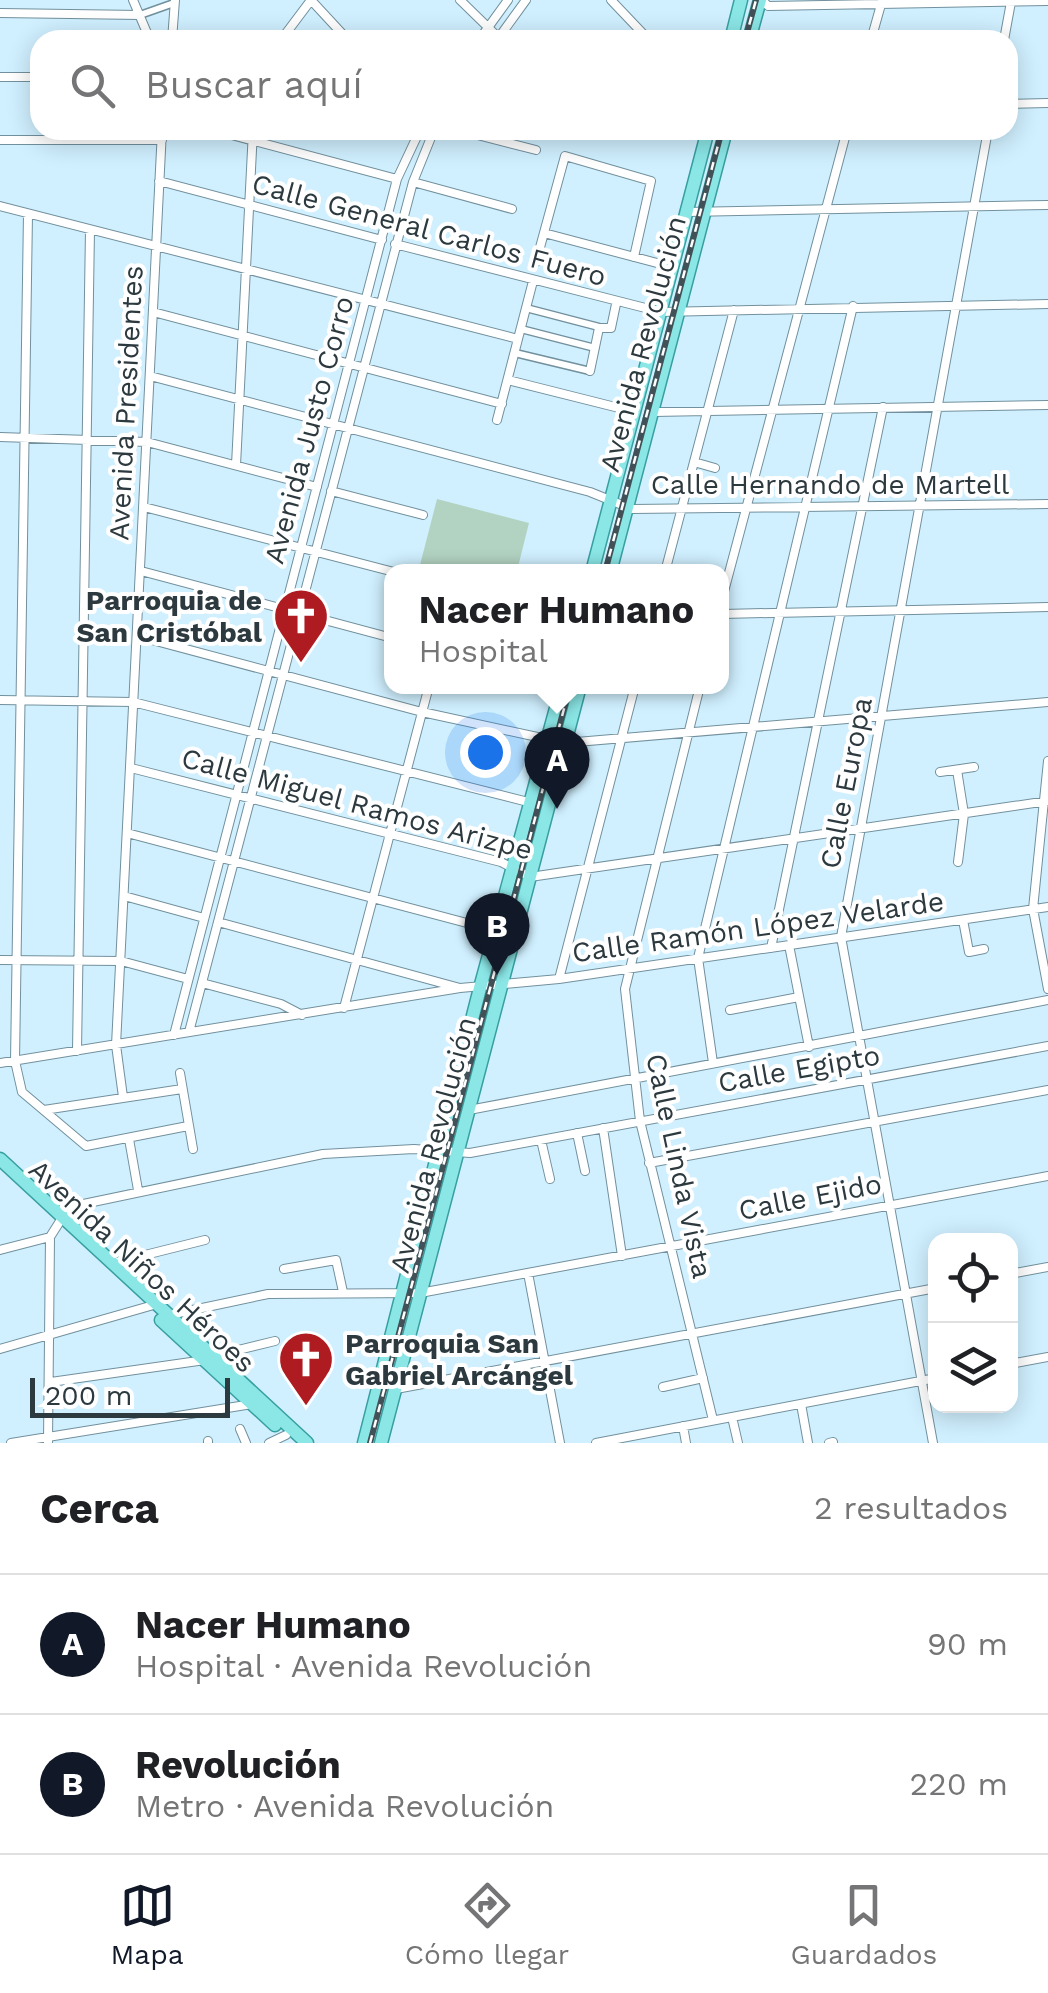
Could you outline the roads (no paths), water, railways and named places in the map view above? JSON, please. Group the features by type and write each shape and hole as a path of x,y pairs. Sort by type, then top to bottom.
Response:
{"main road":[{"path":"734,30 742,0"},
{"path":"753,30 761,0"},
{"name":"Avenida Revolución","path":"594,564 705,140"},
{"name":"Avenida Revolución","path":"612,564 723,140"},
{"name":"Avenida Revolución","path":"364,1443 560,694"},
{"name":"Avenida Revolución","path":"381,1443 578,694"},
{"name":"Avenida Niños Héroes","path":"1,1165 209,1359 307,1443"},
{"name":"Avenida Niños Héroes","path":"60,1219 113,1263 152,1306 169,1315 290,1439"}],"street":[{"path":"133,0 146,30"},
{"path":"288,30 310,0 338,30"},
{"path":"460,0 487,28 508,0"},
{"path":"504,30 526,0"},
{"path":"612,0 640,30"},
{"path":"761,0 768,6 1048,1"},
{"path":"0,13 140,14 175,1 173,30"},
{"path":"874,30 882,2"},
{"path":"1006,30 1011,2"},
{"path":"0,77 30,77"},
{"path":"1018,104 1048,103"},
{"path":"0,140 30,139"},
{"name":"Avenida Presidentes","path":"123,1097 116,1044 162,140"},
{"path":"249,140 398,179"},
{"name":"Avenida Justo Corro","path":"174,1034 398,179 416,140"},
{"name":"Avenida Justo Corro","path":"189,1032 396,244 413,182 430,140"},
{"path":"497,140 536,150"},
{"path":"729,574 844,140"},
{"name":"Calle Europa","path":"934,1443 841,937 986,140"},
{"path":"236,465 253,141"},
{"path":"536,262 565,156 651,181 634,257"},
{"name":"Calle General Carlos Fuero","path":"159,181 616,304 660,312 1048,304"},
{"path":"413,182 512,209"},
{"path":"686,212 1048,205"},
{"path":"0,206 366,300 595,348"},
{"path":"28,214 15,1061 22,1092 86,1146 188,1126"},
{"path":"77,1051 90,230"},
{"path":"544,233 672,267"},
{"path":"498,420 533,281"},
{"path":"526,308 611,328 616,304"},
{"path":"713,1064 698,958 853,306"},
{"path":"667,564 734,310"},
{"path":"153,312 502,404"},
{"path":"514,353 590,371 599,327"},
{"name":"Calle Hernando de Martell","path":"150,376 612,499 632,508 1048,504"},
{"path":"508,380 635,412"},
{"path":"652,412 1048,405"},
{"path":"771,948 883,407"},
{"path":"0,438 147,442 317,487"},
{"path":"694,462 715,468"},
{"path":"332,490 423,515"},
{"path":"144,507 384,569"},
{"path":"141,571 384,636"},
{"path":"729,614 1048,607"},
{"path":"137,636 422,712 565,742 1048,702"},
{"path":"344,1008 427,694"},
{"path":"559,979 633,694"},
{"name":"Calle Linda Vista","path":"698,694 627,969 640,1121 713,1420"},
{"path":"0,700 133,702 532,803"},
{"path":"1048,761 1033,909 1048,989"},
{"path":"940,772 974,767"},
{"name":"Calle Miguel Ramos Arizpe","path":"131,768 515,866 530,877 1046,801"},
{"path":"957,770 964,814 958,862"},
{"path":"127,833 497,931"},
{"path":"124,896 204,918"},
{"name":"Calle Ramón López Velarde","path":"0,1063 460,988 501,987 1048,907"},
{"path":"963,920 969,952 984,949"},
{"path":"218,922 460,988"},
{"path":"789,945 808,1046"},
{"path":"0,960 121,961 188,979"},
{"path":"202,983 280,1004 303,1015"},
{"path":"730,1010 799,997"},
{"path":"470,1110 1048,1000"},
{"name":"Calle Egipto","path":"60,1219 69,1207 138,1190 348,1151 457,1153 1048,1046"},
{"path":"180,1073 193,1149"},
{"path":"42,1110 182,1090"},
{"path":"649,1163 1048,1090"},
{"path":"603,1128 622,1256"},
{"path":"577,1132 584,1171"},
{"path":"129,1139 138,1190"},
{"path":"541,1140 550,1179"},
{"name":"Calle Ejido","path":"169,1315 288,1294 420,1293 1048,1176"},
{"path":"48,1438 50,1237 60,1219"},
{"path":"0,1252 50,1237"},
{"path":"113,1263 205,1240"},
{"path":"274,1259 284,1269 288,1294"},
{"path":"284,1269 336,1260 344,1292"},
{"path":"1018,1273 1048,1267"},
{"path":"528,1273 560,1443"},
{"path":"396,1389 928,1290"},
{"path":"0,1350 152,1306"},
{"path":"50,1382 209,1359 275,1341"},
{"path":"1018,1363 1048,1357"},
{"path":"663,1387 703,1378"},
{"path":"596,1443 629,1440 683,1426 928,1380"},
{"path":"11,1443 252,1404"},
{"path":"801,1404 808,1443"},
{"path":"732,1417 738,1443"},
{"path":"683,1426 686,1443"},
{"path":"240,1429 246,1443"},
{"path":"269,1443 290,1439"}],"railway":[{"path":"748,30 756,0"},
{"path":"607,564 719,140"},
{"path":"370,1443 568,694"}],"place":[{"name":"Parroquia de San Cristóbal","path":"301,665"},
{"name":"Nacer Humano","path":"557,809"},
{"name":"Revolución","path":"497,975"},
{"name":"Parroquia San Gabriel Arcángel","path":"306,1408"}]}
